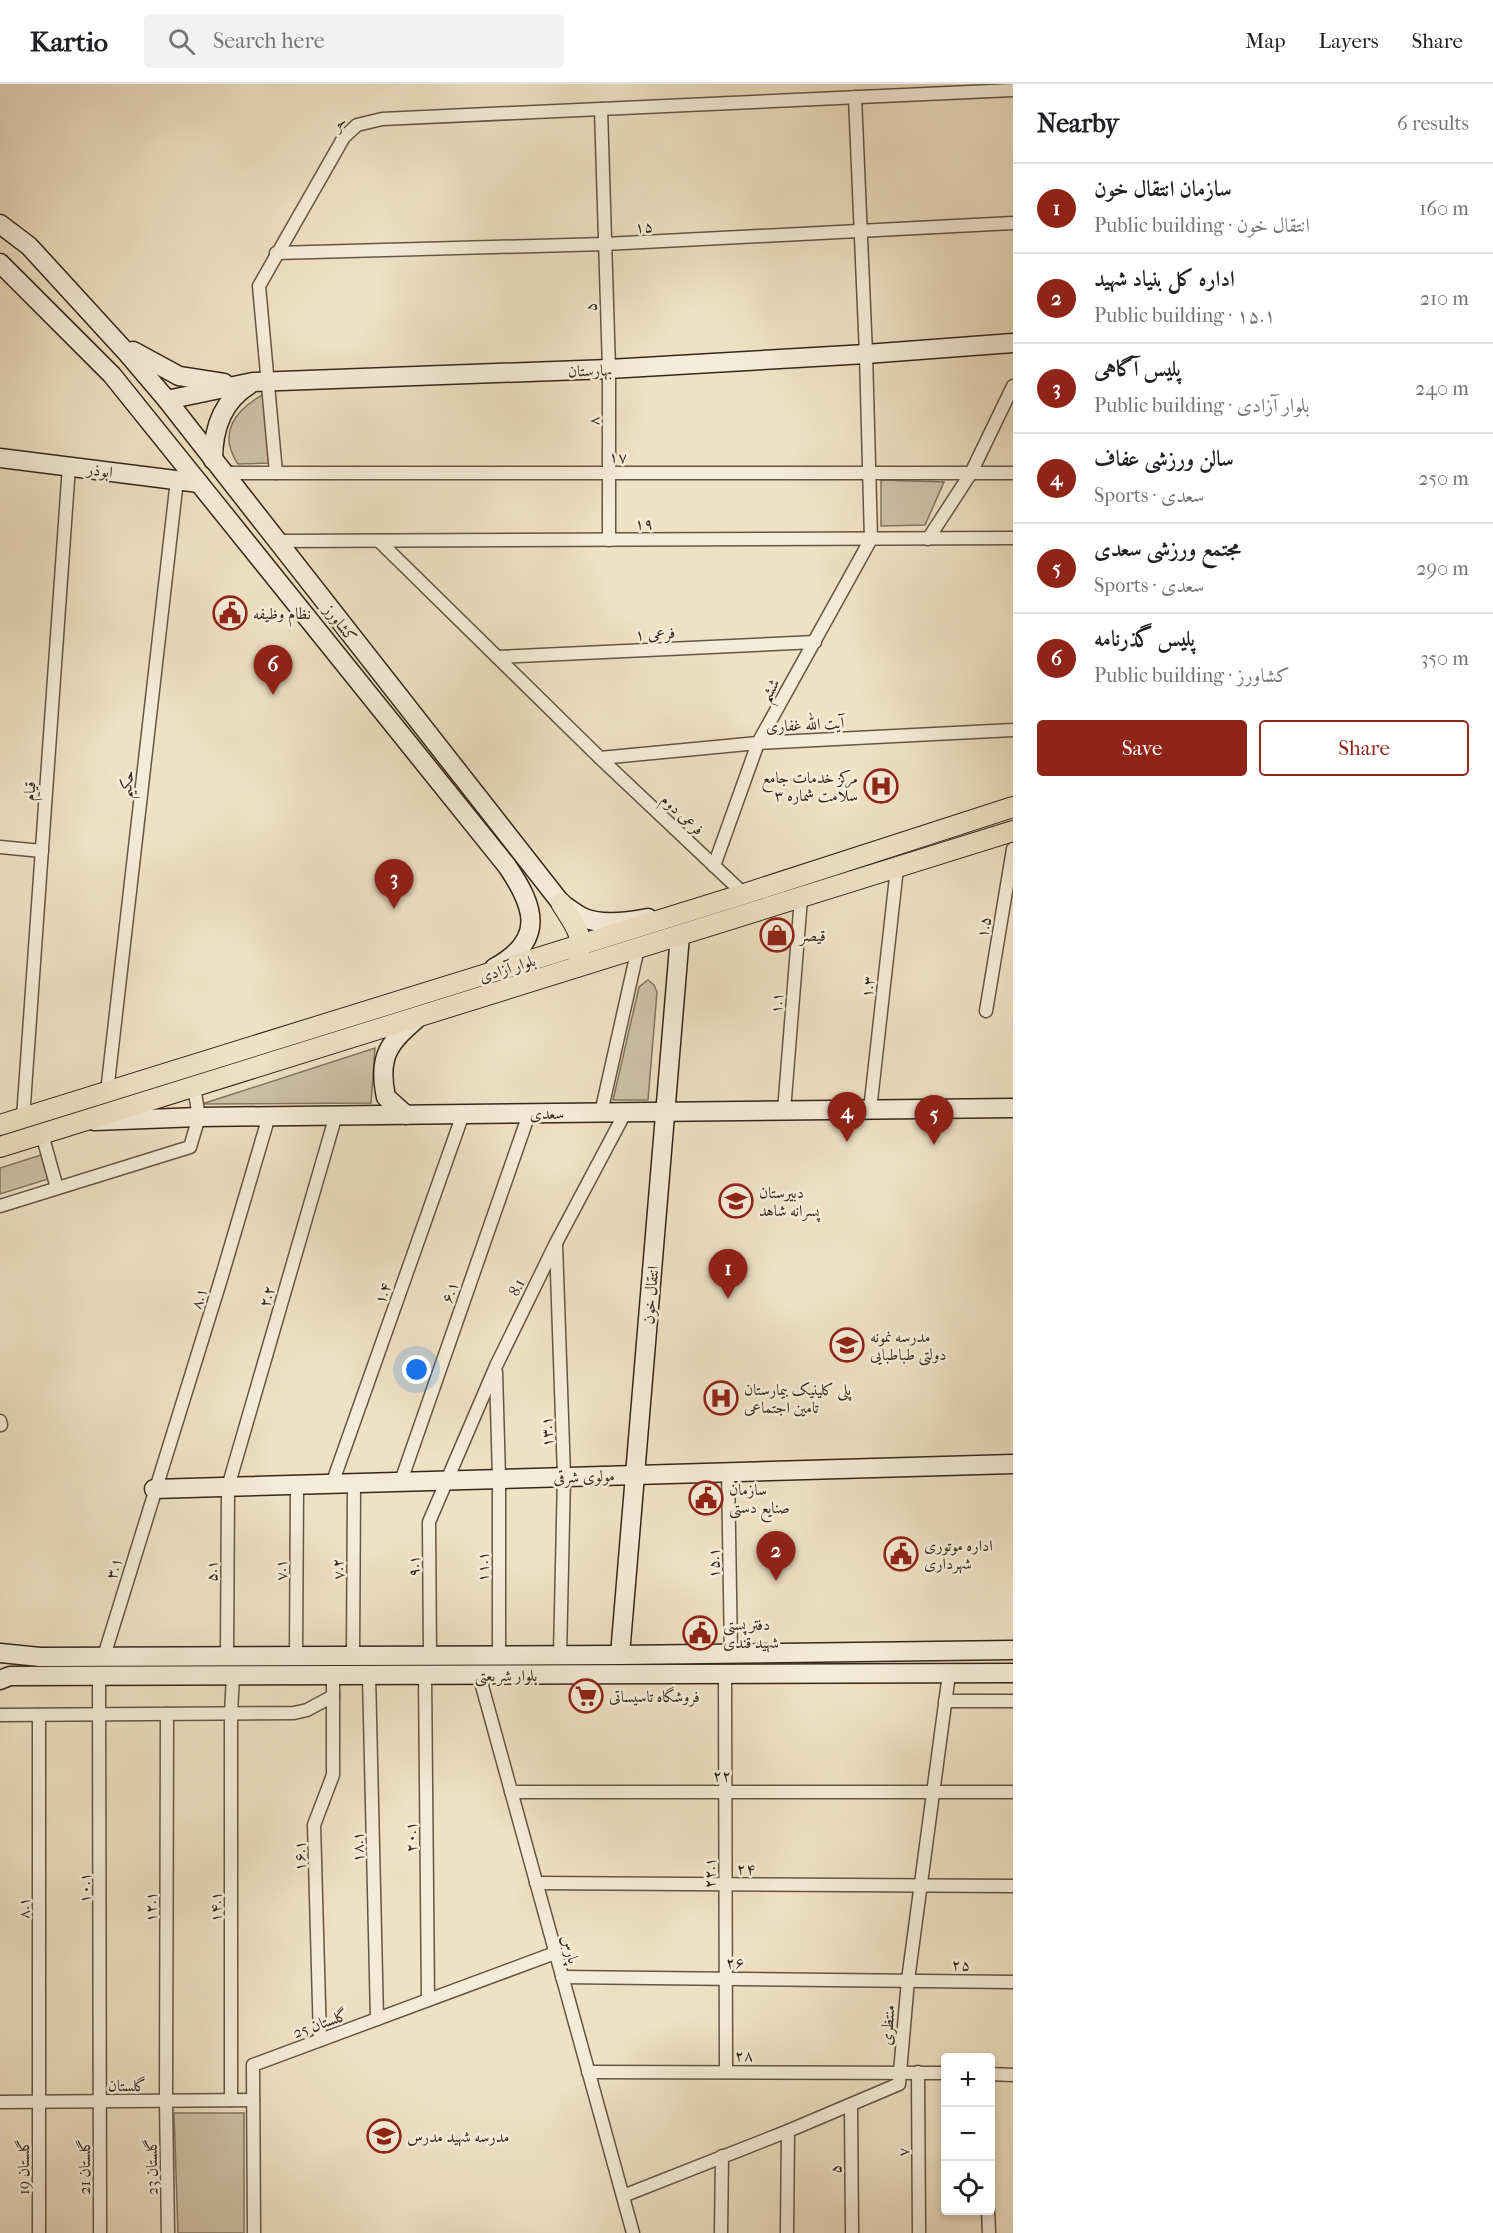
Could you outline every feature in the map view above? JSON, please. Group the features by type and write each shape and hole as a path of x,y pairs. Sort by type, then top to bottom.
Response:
{"main road":[{"name":"کشاورز","path":"0,224 28,246 118,342 167,400 561,903 582,917 600,922 632,921 688,911"},
{"name":"کشاورز","path":"0,263 112,375 507,866 524,891 531,922 526,939 519,951 509,960 479,976"},
{"path":"17,278 128,376 167,400 173,435 248,533 264,565"},
{"path":"118,342 179,376 216,384 260,382"},
{"name":"بهارستان","path":"167,400 260,382 609,369 1013,343"},
{"path":"218,467 213,442 220,417 233,398 260,382"},
{"name":"ابوذر","path":"0,459 199,483"},
{"path":"381,711 399,696"},
{"name":"بلوار آزادی","path":"0,1125 744,894 1013,807"},
{"name":"بلوار آزادی","path":"0,1147 1013,831"},
{"path":"507,866 522,853"},
{"path":"525,983 532,975 573,961 582,944 581,937 561,903"},
{"name":"انتقال خون","path":"620,1655 680,935"},
{"path":"406,1115 386,1097 384,1070 392,1042 420,1016"},
{"name":"سعدی","path":"80,1122 199,1117 1013,1108"},
{"name":"مولوی شرقی","path":"154,1489 1013,1464"},
{"name":"بلوار شریعتی","path":"3,1665 104,1656 620,1655 1013,1650"},
{"path":"800,1653 800,1674"},
{"name":"بلوار شریعتی","path":"3,1665 99,1676 1013,1673"}],"street":[{"name":"حر","path":"260,382 259,286 344,137 357,125 382,119 1013,90"},
{"path":"855,97 871,539"},
{"name":"۵","path":"601,109 609,369"},
{"name":"۱۵","path":"276,253 605,244 1013,223"},
{"name":"۸","path":"609,369 609,540"},
{"path":"260,382 276,473"},
{"path":"928,538 971,473 1013,386"},
{"name":"قیام","path":"23,1118 69,466"},
{"name":"۱۷","path":"218,467 276,473 1013,473"},
{"name":"حکیم","path":"107,1092 177,480"},
{"name":"۱۹","path":"276,541 1013,538"},
{"name":"ششم","path":"714,866 758,743 871,539"},
{"name":"فرعی دوم","path":"379,540 600,758 744,894"},
{"name":"فرعی ۱","path":"498,657 814,642"},
{"name":"آیت الله غفاری","path":"600,758 758,743 1013,730"},
{"path":"0,847 42,851"},
{"name":"۱.۵","path":"986,1011 1013,849"},
{"name":"۱.۳","path":"870,1110 897,868"},
{"name":"۱.۱","path":"784,1111 801,898"},
{"path":"601,1113 638,948"},
{"path":"0,1206 190,1147 199,1117 194,1086"},
{"name":"۶.۱","path":"401,1481 529,1113"},
{"name":"8.1","path":"446,1480 496,1366 555,1243 625,1113"},
{"name":"۱.۴","path":"332,1484 463,1114"},
{"name":"۲.۲","path":"228,1487 336,1115"},
{"name":"۸.۱","path":"154,1489 221,1279 269,1116"},
{"path":"42,1134 57,1188"},
{"name":"۱۳.۱","path":"555,1243 564,1476 560,1655"},
{"name":"۱۱.۱","path":"496,1366 499,1478 499,1655"},
{"name":"۱۵.۱","path":"728,1472 731,1653"},
{"name":"۹.۱","path":"430,1656 429,1522 446,1480"},
{"name":"۷.۲","path":"353,1656 354,1483"},
{"name":"۷.۱","path":"296,1656 297,1485"},
{"name":"۵.۱","path":"227,1656 228,1487"},
{"name":"۳.۱","path":"104,1656 154,1489"},
{"name":"۲۲.۱","path":"724,1674 726,2072"},
{"name":"منتظری","path":"900,2071 908,1980 949,1674"},
{"name":"۱۴.۱","path":"231,2100 231,1714 233,1675"},
{"name":"۱۶.۱","path":"320,2040 315,1825 333,1774 333,1675"},
{"name":"۱۸.۱","path":"369,1675 377,2019"},
{"name":"۲۰.۱","path":"425,1675 428,2000"},
{"name":"پارس","path":"478,1675 633,2233"},
{"name":"۱۰.۱","path":"99,1676 100,2101"},
{"path":"0,1715 294,1713 308,1710 333,1696"},
{"path":"945,1701 1013,1701"},
{"name":"۱۲.۱","path":"166,2101 168,1714"},
{"name":"۸.۱","path":"39,1715 39,2101"},
{"name":"۲۲","path":"511,1792 1013,1792"},
{"name":"۲۴","path":"536,1883 1013,1886"},
{"name":"گلستان 25","path":"254,2233 253,2065 555,1953"},
{"name":"۲۶","path":"562,1977 908,1980"},
{"name":"۲۵","path":"908,1980 1013,1982"},
{"path":"622,2196 788,2131 899,2084 900,2071"},
{"name":"۲۸","path":"588,2072 941,2073"},
{"name":"۷","path":"918,2072 919,2233"},
{"path":"995,2074 1013,2075"},
{"name":"گلستان","path":"0,2102 253,2100"},
{"name":"گلستان 19","path":"39,2101 39,2233"},
{"name":"گلستان 21","path":"100,2101 100,2233"},
{"name":"گلستان 23","path":"166,2101 168,2233"},
{"name":"۵","path":"851,2105 852,2233"},
{"path":"787,2233 788,2131"},
{"path":"721,2233 722,2156"},
{"path":"988,2215 988,2233"}],"shaded area":[{"path":"264,394 270,463 238,464 229,442 232,423 245,407"},
{"path":"881,480 944,482 925,525 881,526"},
{"path":"648,980 657,992 648,1100 613,1100 639,987"},
{"path":"375,1048 371,1103 202,1104"},
{"path":"41,1155 48,1179 0,1194 0,1168"},
{"path":"174,2113 244,2113 244,2233 178,2233"}],"place":[{"name":"نظام وظیفه","path":"230,613"},
{"name":"پلیس گذرنامه","path":"273,695"},
{"name":"مرکز خدمات جامع سلامت شماره ۳","path":"881,786"},
{"name":"پلیس آگاهی","path":"394,909"},
{"name":"قیصر","path":"777,935"},
{"name":"سالن ورزشی عفاف","path":"847,1142"},
{"name":"مجتمع ورزشی سعدی","path":"934,1145"},
{"name":"دبیرستان پسرانه شاهد","path":"736,1201"},
{"name":"سازمان انتقال خون","path":"728,1299"},
{"name":"مدرسه نمونه دولتی طباطبایی","path":"847,1345"},
{"name":"پلی کلینیک بیمارستان تامین اجتماعی","path":"721,1398"},
{"name":"سازمان صنایع دستی","path":"706,1498"},
{"name":"اداره موتوری شهرداری","path":"901,1554"},
{"name":"اداره کل بنیاد شهید","path":"776,1581"},
{"name":"دفتر پستی شهید قندی","path":"700,1633"},
{"name":"فروشگاه تاسیساتی","path":"586,1696"},
{"name":"مدرسه شهید مدرس","path":"384,2136"}]}
